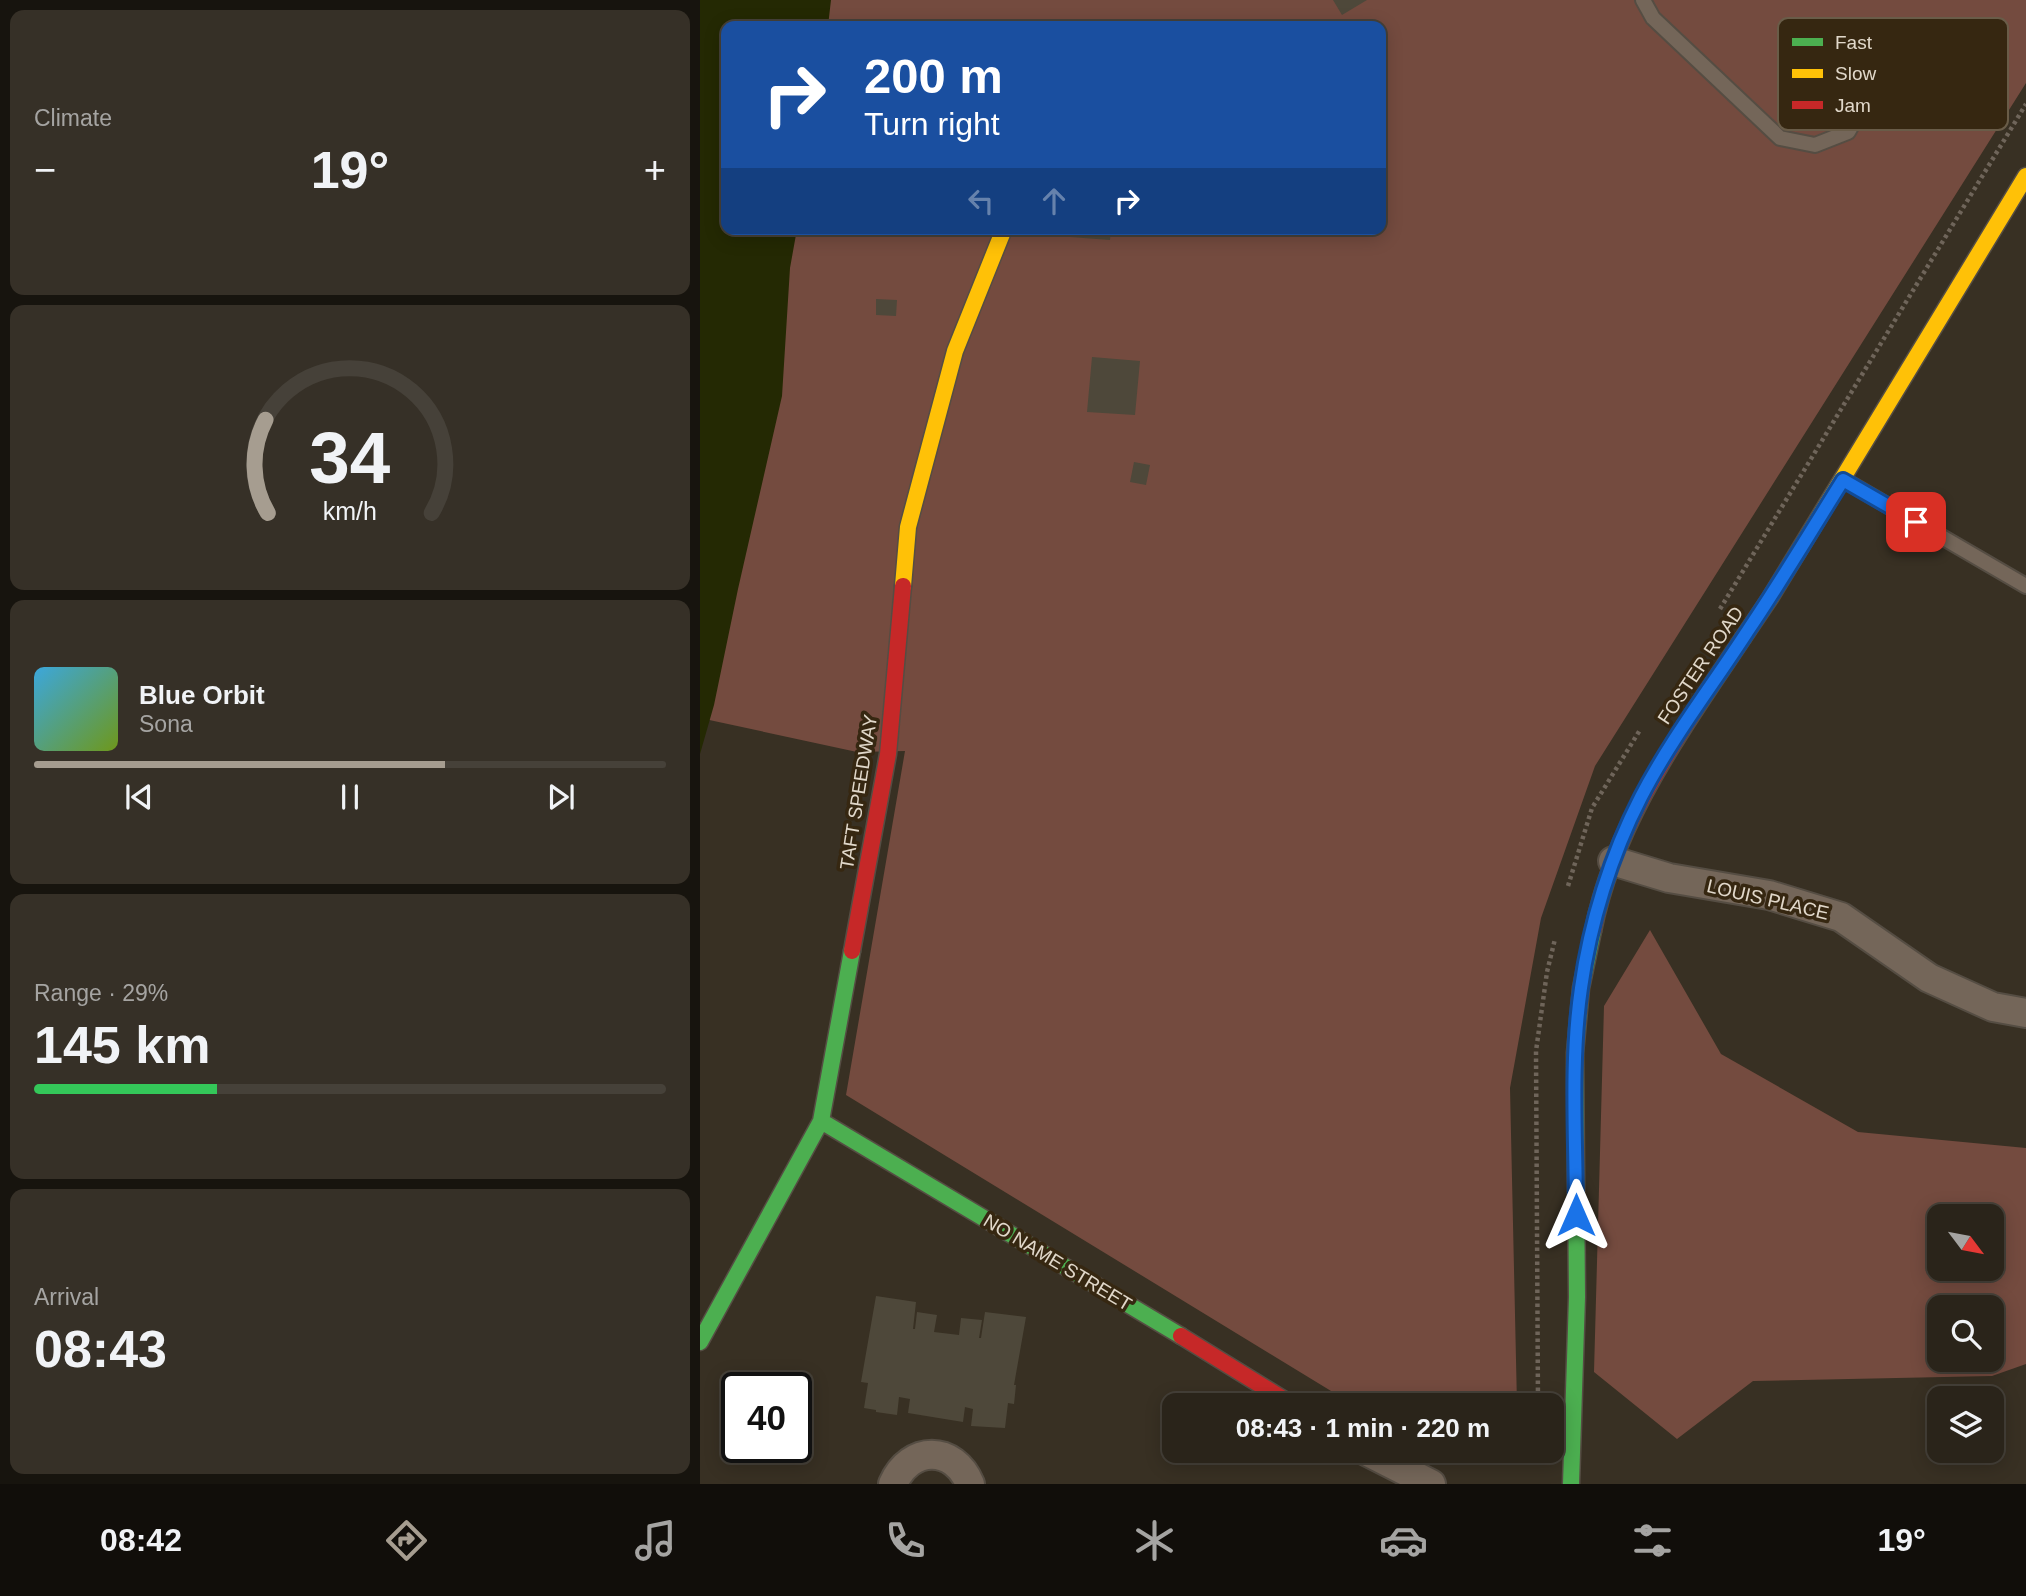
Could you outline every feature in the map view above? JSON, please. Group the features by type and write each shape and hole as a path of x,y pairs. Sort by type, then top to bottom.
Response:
{"street":[{"name":"FOSTER ROAD","path":"1571,1484 1577,1297 1575,1053 1583,975 1594,924 1613,861 1641,797 1668,751 1770,598 2026,176"},
{"name":"TAFT SPEEDWAY","path":"700,1342 821,1121 888,754 908,527 954,351 1002,235"},
{"name":"LOUIS PLACE","path":"1613,861 1669,877 1769,895 1841,917 1929,978 1993,1007 2026,1013"},
{"name":"NO NAME STREET","path":"821,1121 1145,1313 1274,1393"},
{"path":"893,1484 909,1461 934,1455 946,1457 957,1464 970,1484"},
{"path":"1390,1463 1431,1484"}],"lane":[{"path":"1643,0 1653,18 1780,138 1815,145 1849,130"},
{"path":"1843,480 2026,586"}],"shaded area":[{"path":"700,0 831,0 829,21 721,21 721,235 796,235 790,268 782,396 714,705 700,754"},
{"path":"820,0 2026,0 2026,83 2008,112 2008,18 1778,18 1778,130 1996,130 1595,766 1541,918 1510,1088 1517,1393 1334,1393 846,1095 905,751 857,752 700,718 779,235 1386,235 1386,21 817,21"},
{"path":"1650,930 1721,1054 1858,1132 2026,1148 2026,1364 2004,1372 2004,1295 1927,1295 1927,1372 2003,1372 1992,1376 1753,1381 1677,1439 1594,1372 1604,1006"}],"building":[{"path":"1333,0 1367,0 1342,15"},
{"path":"1070,235 1110,235 1110,240"},
{"path":"876,299 897,300 896,316 876,315"},
{"path":"1092,357 1140,361 1135,415 1087,412"},
{"path":"1134,462 1150,465 1146,485 1130,482"},
{"path":"876,1296 916,1302 913,1329 917,1312 937,1315 934,1332 959,1335 961,1318 982,1320 981,1338 985,1312 1026,1317 1014,1385 1014,1404 1008,1403 1005,1428 971,1426 973,1409 965,1407 963,1422 908,1413 910,1399 899,1397 897,1415 864,1408 868,1383 861,1382"}],"traffic: fast":[{"path":"1571,1484 1577,1297 1575,1053 1581,988 1593,931"},
{"path":"700,1342 821,1121 852,951"},
{"path":"821,1121 1181,1336"}],"traffic: slow":[{"path":"1743,638 1770,598 2026,176"},
{"path":"903,586 908,527 955,351 1002,235"}],"traffic: jam":[{"path":"852,951 888,754 903,586"},
{"path":"1593,931 1603,890 1634,814 1653,777 1743,638"},
{"path":"1181,1336 1274,1393"}],"route":[{"path":"1576,1215 1575,1053 1581,988 1594,924 1613,861 1641,797 1843,480 1916,522"}]}
